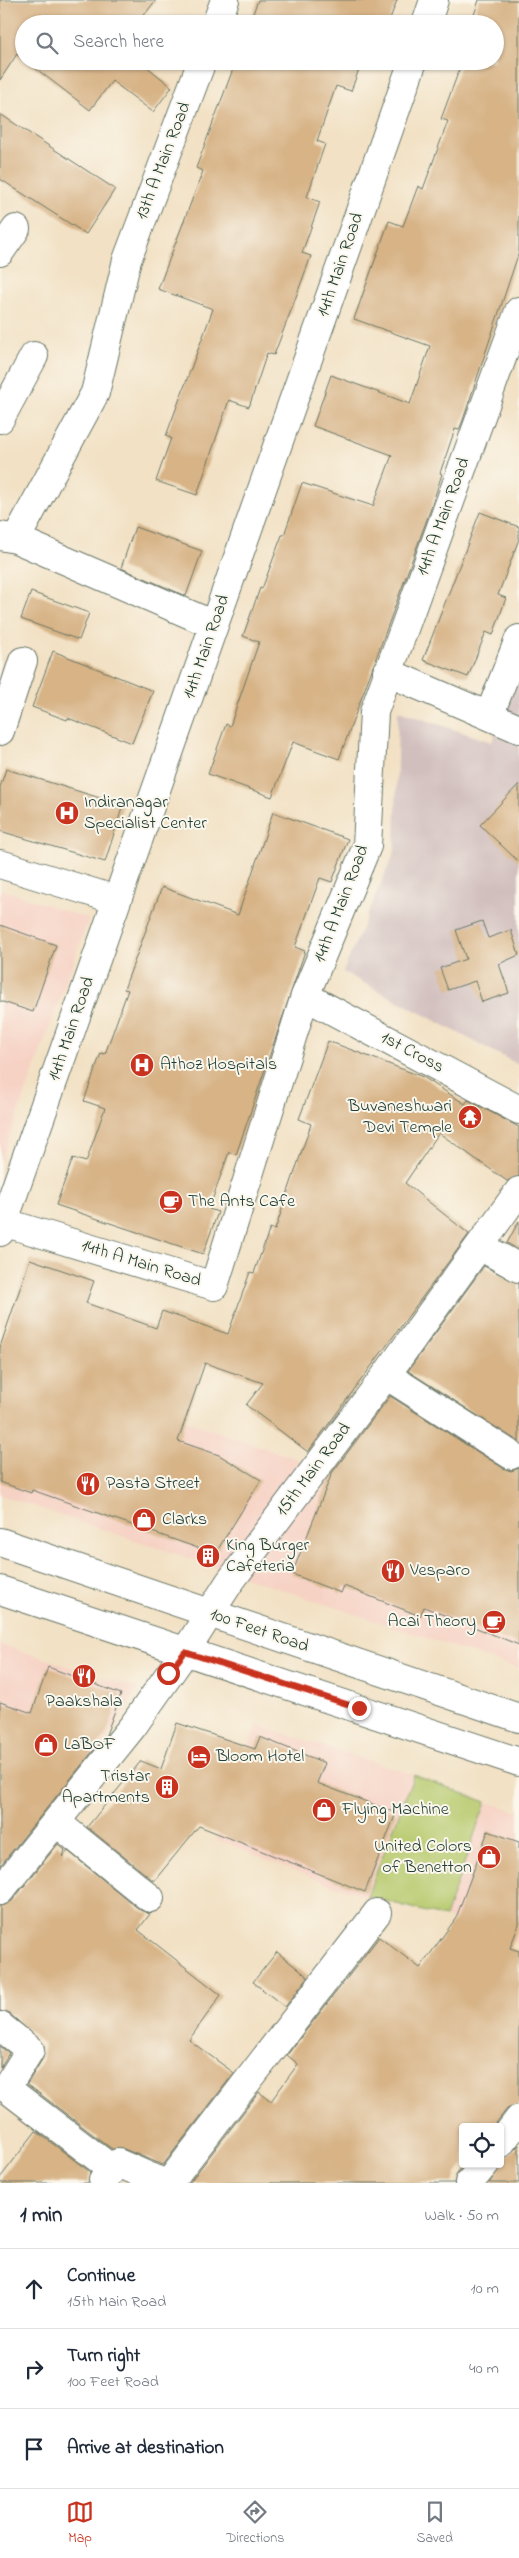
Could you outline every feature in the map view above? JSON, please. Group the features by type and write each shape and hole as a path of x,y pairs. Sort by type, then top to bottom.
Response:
{"street":[{"path":"219,15 225,0"},
{"path":"429,15 434,0"},
{"name":"13th A Main Road","path":"8,538 95,393 127,260 199,70"},
{"name":"14th Main Road","path":"2,1227 410,70"},
{"path":"0,252 16,229"},
{"name":"14th A Main Road","path":"2,1227 214,1286 306,996 367,846 374,712 519,312"},
{"path":"0,418 34,356"},
{"path":"8,538 214,625"},
{"path":"490,716 519,639"},
{"path":"0,731 23,661"},
{"path":"388,672 519,729"},
{"path":"0,864 117,900"},
{"name":"1st Cross","path":"306,996 519,1110"},
{"name":"15th Main Road","path":"0,1891 133,1726 210,1615 229,1583 386,1375 519,1191"},
{"path":"480,1246 519,1268"},
{"path":"386,1375 511,1454"},
{"name":"100 Feet Road","path":"0,1542 210,1615 519,1718"},
{"path":"0,1590 519,1762"},
{"path":"56,1822 150,1898"},
{"path":"169,2183 377,1913"},
{"path":"0,2026 30,2050 6,2088 106,2176 118,2163 164,2183"},
{"path":"504,2139 519,2119"},
{"path":"469,2183 482,2168"}],"shaded area":[{"path":"519,669 519,1065 343,972 395,851 398,711 492,742"},
{"path":"0,889 89,919 0,1163"},
{"path":"0,1358 519,1534 519,1669 0,1495"},
{"path":"0,1644 138,1689 70,1798 0,1775"},
{"path":"257,1725 414,1775 367,1896 329,1884 216,1839"},
{"path":"486,1802 519,1812 519,1944 445,1917"}],"green space":[{"path":"414,1775 486,1802 445,1917 367,1896"}],"building":[{"path":"0,0 156,0 144,15 15,15 15,57 0,80"},
{"path":"258,0 397,0 391,15 252,15"},
{"path":"479,0 519,0 519,252 463,420 459,430 455,429 440,473 442,474 430,511 339,759 293,742 272,797 208,774 226,724 230,726 259,642 243,636 260,588 262,589 282,535 284,535 302,483 373,506 392,455 313,426 331,375 410,404 430,346 354,319 389,221 403,226 418,186 423,189 448,121 441,119 459,70 504,70 504,15 474,15"},
{"path":"38,70 151,70 172,87 153,112 112,81 90,110"},
{"path":"233,70 359,70 351,91 336,86 317,141 325,144 307,197 320,202 302,253 311,256 274,355 267,353 249,407 229,400 197,495 156,481 171,438 166,436 213,309 158,289 203,171 196,168"},
{"path":"0,114 115,189 86,234 0,179"},
{"path":"480,512 519,527 519,539 498,595 506,598 493,635 486,632 468,677 423,660"},
{"path":"135,527 202,551 186,596 121,568"},
{"path":"31,592 89,613 79,640 21,619"},
{"path":"53,651 153,691 132,743 68,718 67,720 32,707"},
{"path":"6,769 123,805 105,862 0,831 0,787"},
{"path":"519,784 519,862 480,825"},
{"path":"273,812 348,839 332,882 320,878 295,947 305,951 236,1155 229,1152 209,1209 218,1212 203,1254 56,1205 73,1158 86,1162 105,1108 84,1101 101,1053 105,1054 128,990 124,989 162,887 238,915"},
{"path":"482,921 488,938 511,930 519,955 499,964 509,993 482,1002 475,981 448,990 440,968 466,959 456,930"},
{"path":"0,925 56,945 33,1012 0,1001"},
{"path":"328,1041 423,1077 465,1104 468,1100 519,1127 519,1176 507,1181 439,1133 405,1183 469,1234 308,1452 246,1405 263,1383 205,1363 178,1441 219,1455 261,1480 215,1554 32,1490 31,1493 0,1482 0,1347 30,1259 94,1281 86,1303 156,1328 162,1311 228,1334 250,1272 254,1273 270,1228 275,1230 311,1124 299,1119"},
{"path":"519,1221 519,1250 507,1243"},
{"path":"484,1266 519,1284 519,1442 408,1371"},
{"path":"390,1396 503,1468 511,1471 519,1468 519,1645 424,1607 420,1616 344,1586 341,1593 292,1574 332,1473"},
{"path":"48,1667 121,1694 106,1735 0,1866 0,1702 32,1713"},
{"path":"177,1723 255,1749 260,1737 325,1763 317,1783 396,1813 365,1892 199,1826 154,1881 87,1827 141,1761 161,1769"},
{"path":"488,1831 519,1842 519,1924 510,1948 519,1951 519,2104 507,2109 496,2123 459,2123 459,2168 461,2168 454,2183 189,2183 259,2092 271,2101 298,2064 287,2055 379,1937 420,1968 456,1918"},
{"path":"58,1844 65,1850 63,1857 68,1851 140,1910 150,1914 138,1930 221,1995 189,2040 234,2073 163,2165 124,2149 112,2149 27,2084 43,2058 44,2044 10,2014 0,2011 0,1906 12,1901"},
{"path":"277,1952 308,1977 285,2007 253,1982"},
{"path":"0,2046 9,2053 0,2068"},
{"path":"36,2131 90,2172 88,2183 0,2183 0,2178"},
{"path":"519,2145 519,2183 489,2183 499,2168 504,2168 504,2158"}],"place":[{"name":"Indiranagar Specialist Center","path":"67,813"},
{"name":"Athoz Hospitals","path":"142,1065"},
{"name":"Buvaneshwari Devi Temple","path":"470,1117"},
{"name":"The Ants Cafe","path":"171,1202"},
{"name":"Pasta Street","path":"88,1484"},
{"name":"Clarks","path":"144,1520"},
{"name":"King Burger Cafeteria","path":"208,1556"},
{"name":"Vesparo","path":"393,1571"},
{"name":"Acai Theory","path":"494,1622"},
{"name":"Paakshala","path":"84,1676"},
{"name":"LaBOF","path":"46,1745"},
{"name":"Bloom Hotel","path":"199,1757"},
{"name":"Tristar Apartments","path":"167,1787"},
{"name":"Flying Machine","path":"324,1810"},
{"name":"United Colors of Benetton","path":"489,1857"}],"route":[{"path":"168,1673 185,1652 359,1708"}]}
